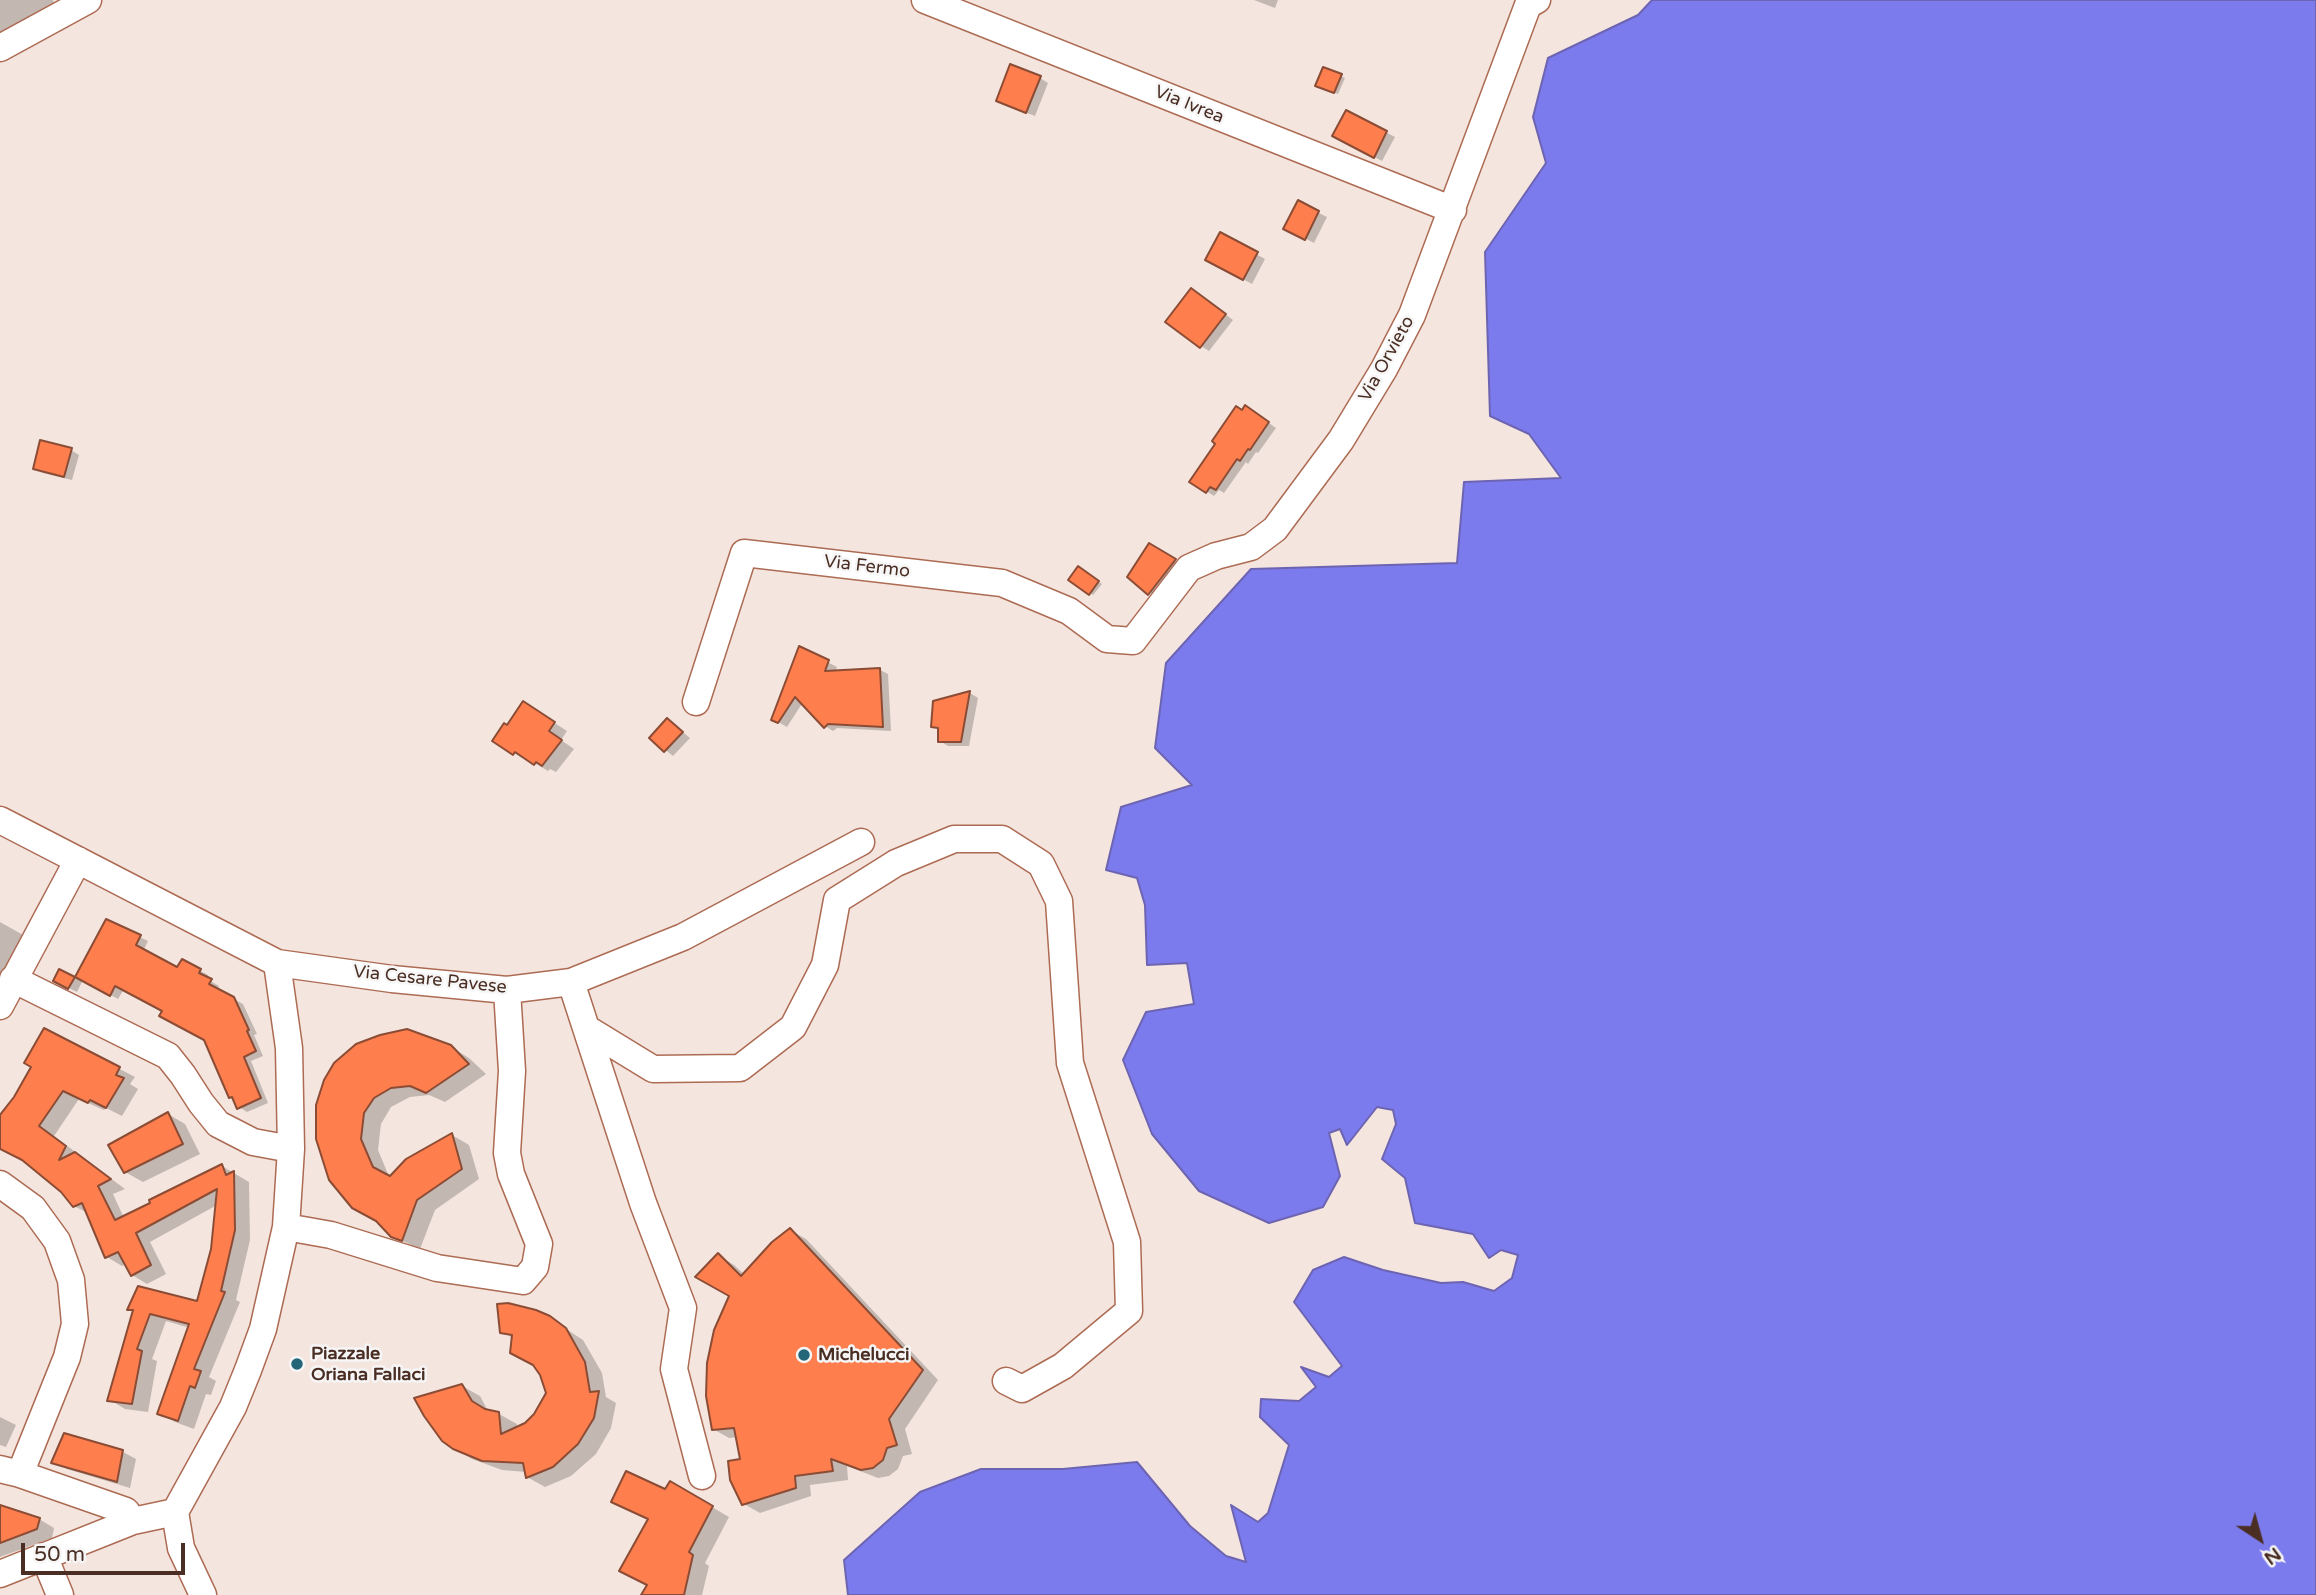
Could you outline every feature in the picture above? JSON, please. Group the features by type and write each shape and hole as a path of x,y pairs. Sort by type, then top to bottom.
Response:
{"street":[{"name":"Via Ivrea","path":"925,0 1452,210"},
{"name":"Via Orvieto","path":"1133,641 1189,568 1216,556 1251,547 1275,529 1333,451 1384,369 1412,315 1532,2"},
{"path":"0,48 71,4"},
{"name":"Via Fermo","path":"696,702 744,553 1002,583 1069,611 1107,639 1133,641"},
{"name":"Via Cesare Pavese","path":"0,820 277,963 392,979 507,990 571,982 683,937 861,842"},
{"path":"586,1028 653,1069 740,1068 793,1027 825,965 837,900 895,863 954,839 1002,839 1041,864 1059,901 1070,1063 1126,1242 1129,1311 1063,1366 1022,1389 1006,1381"},
{"path":"0,1006 78,860"},
{"path":"203,1595 181,1548 175,1512 233,1407 248,1370 263,1329 286,1227 291,1149 289,1048 277,963"},
{"path":"13,979 169,1056 218,1124 253,1142 291,1149"},
{"path":"571,982 643,1203 682,1308 674,1370 702,1476"},
{"path":"286,1227 331,1235 437,1268 523,1281 535,1268 539,1244 511,1174 507,1153 512,1071 507,990"},
{"path":"0,1184 33,1208 57,1241 71,1280 75,1324 67,1357 10,1471 126,1511 133,1521"},
{"path":"0,1574 133,1521 175,1512"},
{"path":"44,1556 60,1595"}],"shaded area":[{"path":"1652,0 2316,0 2316,1595 848,1595 844,1560 920,1492 981,1469 1063,1469 1137,1462 1190,1526 1226,1556 1246,1562 1231,1505 1258,1522 1268,1513 1289,1445 1260,1417 1261,1399 1299,1401 1316,1387 1301,1367 1329,1377 1342,1366 1294,1302 1313,1270 1344,1257 1383,1270 1441,1283 1463,1282 1494,1291 1512,1278 1518,1255 1501,1250 1489,1258 1473,1234 1415,1223 1405,1178 1382,1159 1396,1124 1393,1110 1377,1107 1347,1145 1340,1129 1329,1133 1340,1176 1323,1207 1269,1223 1199,1191 1152,1134 1123,1060 1146,1012 1194,1004 1187,963 1147,965 1145,905 1137,878 1106,870 1121,807 1192,785 1155,748 1166,663 1251,569 1457,563 1464,482 1561,478 1529,434 1490,416 1485,252 1546,163 1533,117 1548,58 1638,15"}],"building":[{"path":"1010,64 1041,76 1026,113 996,101"},
{"path":"1323,67 1342,74 1334,93 1315,86"},
{"path":"1346,110 1387,131 1374,158 1332,136"},
{"path":"1298,200 1319,211 1305,240 1283,229"},
{"path":"1220,232 1258,252 1243,280 1205,260"},
{"path":"1191,288 1226,314 1200,348 1165,322"},
{"path":"1245,405 1269,422 1250,450 1248,449 1240,461 1237,459 1216,490 1210,487 1206,493 1189,482 1215,444 1212,441 1236,406 1242,410"},
{"path":"40,440 72,448 64,477 33,469"},
{"path":"1149,543 1176,559 1148,595 1127,577"},
{"path":"1078,566 1099,581 1089,595 1068,580"},
{"path":"799,646 829,660 825,671 880,668 883,727 828,724 824,728 795,697 778,723 771,720"},
{"path":"970,691 961,742 938,742 938,728 931,727 933,701"},
{"path":"523,701 555,722 549,731 562,740 542,766 536,762 534,765 515,752 513,755 492,741"},
{"path":"667,718 683,732 664,752 649,738"},
{"path":"106,919 141,935 136,945 177,967 182,959 201,969 199,973 212,979 209,984 234,997 256,1051 244,1057 261,1098 237,1109 232,1097 229,1098 204,1040 159,1016 162,1011 115,986 110,996 75,977"},
{"path":"59,969 75,977 68,989 53,981"},
{"path":"44,1028 120,1067 116,1075 124,1078 106,1108 63,1091 39,1126 66,1146 59,1160 75,1152 111,1179 98,1186 115,1220 222,1164 226,1175 234,1171 235,1230 221,1291 225,1292 194,1369 201,1371 195,1388 190,1386 178,1421 157,1414 189,1324 150,1314 137,1349 142,1351 132,1404 107,1401 133,1310 127,1310 138,1286 197,1301 211,1249 217,1189 136,1233 151,1265 131,1276 118,1252 105,1258 82,1203 73,1207 61,1192 22,1160 0,1149 0,1115 31,1067 24,1063"},
{"path":"407,1029 451,1045 469,1064 426,1093 410,1086 391,1088 374,1098 364,1113 361,1139 373,1167 390,1176 406,1159 452,1133 462,1169 417,1200 402,1241 391,1237 376,1221 352,1208 329,1180 316,1139 316,1105 324,1080 334,1063 356,1044"},
{"path":"168,1112 183,1144 124,1173 108,1145"},
{"path":"790,1228 923,1370 889,1419 897,1445 887,1448 883,1460 873,1468 861,1470 831,1459 833,1471 795,1476 796,1488 742,1505 730,1480 728,1461 740,1459 734,1428 712,1430 706,1396 707,1363 714,1330 729,1296 695,1277 718,1253 741,1276 772,1242"},
{"path":"508,1303 550,1316 566,1328 585,1362 590,1392 599,1391 594,1418 578,1444 553,1467 526,1478 523,1463 482,1461 453,1449 442,1441 414,1398 462,1384 472,1401 485,1409 499,1412 501,1434 525,1423 534,1414 546,1393 540,1375 533,1365 510,1353 512,1335 500,1333 497,1304"},
{"path":"64,1433 123,1450 117,1482 51,1463"},
{"path":"626,1471 665,1489 670,1481 713,1506 689,1552 693,1555 684,1595 641,1595 647,1585 619,1571 648,1519 611,1502"},
{"path":"0,1505 40,1518 37,1529 0,1543"}],"place":[{"name":"Michelucci","path":"804,1355"},
{"name":"Piazzale Oriana Fallaci","path":"297,1364"}]}
